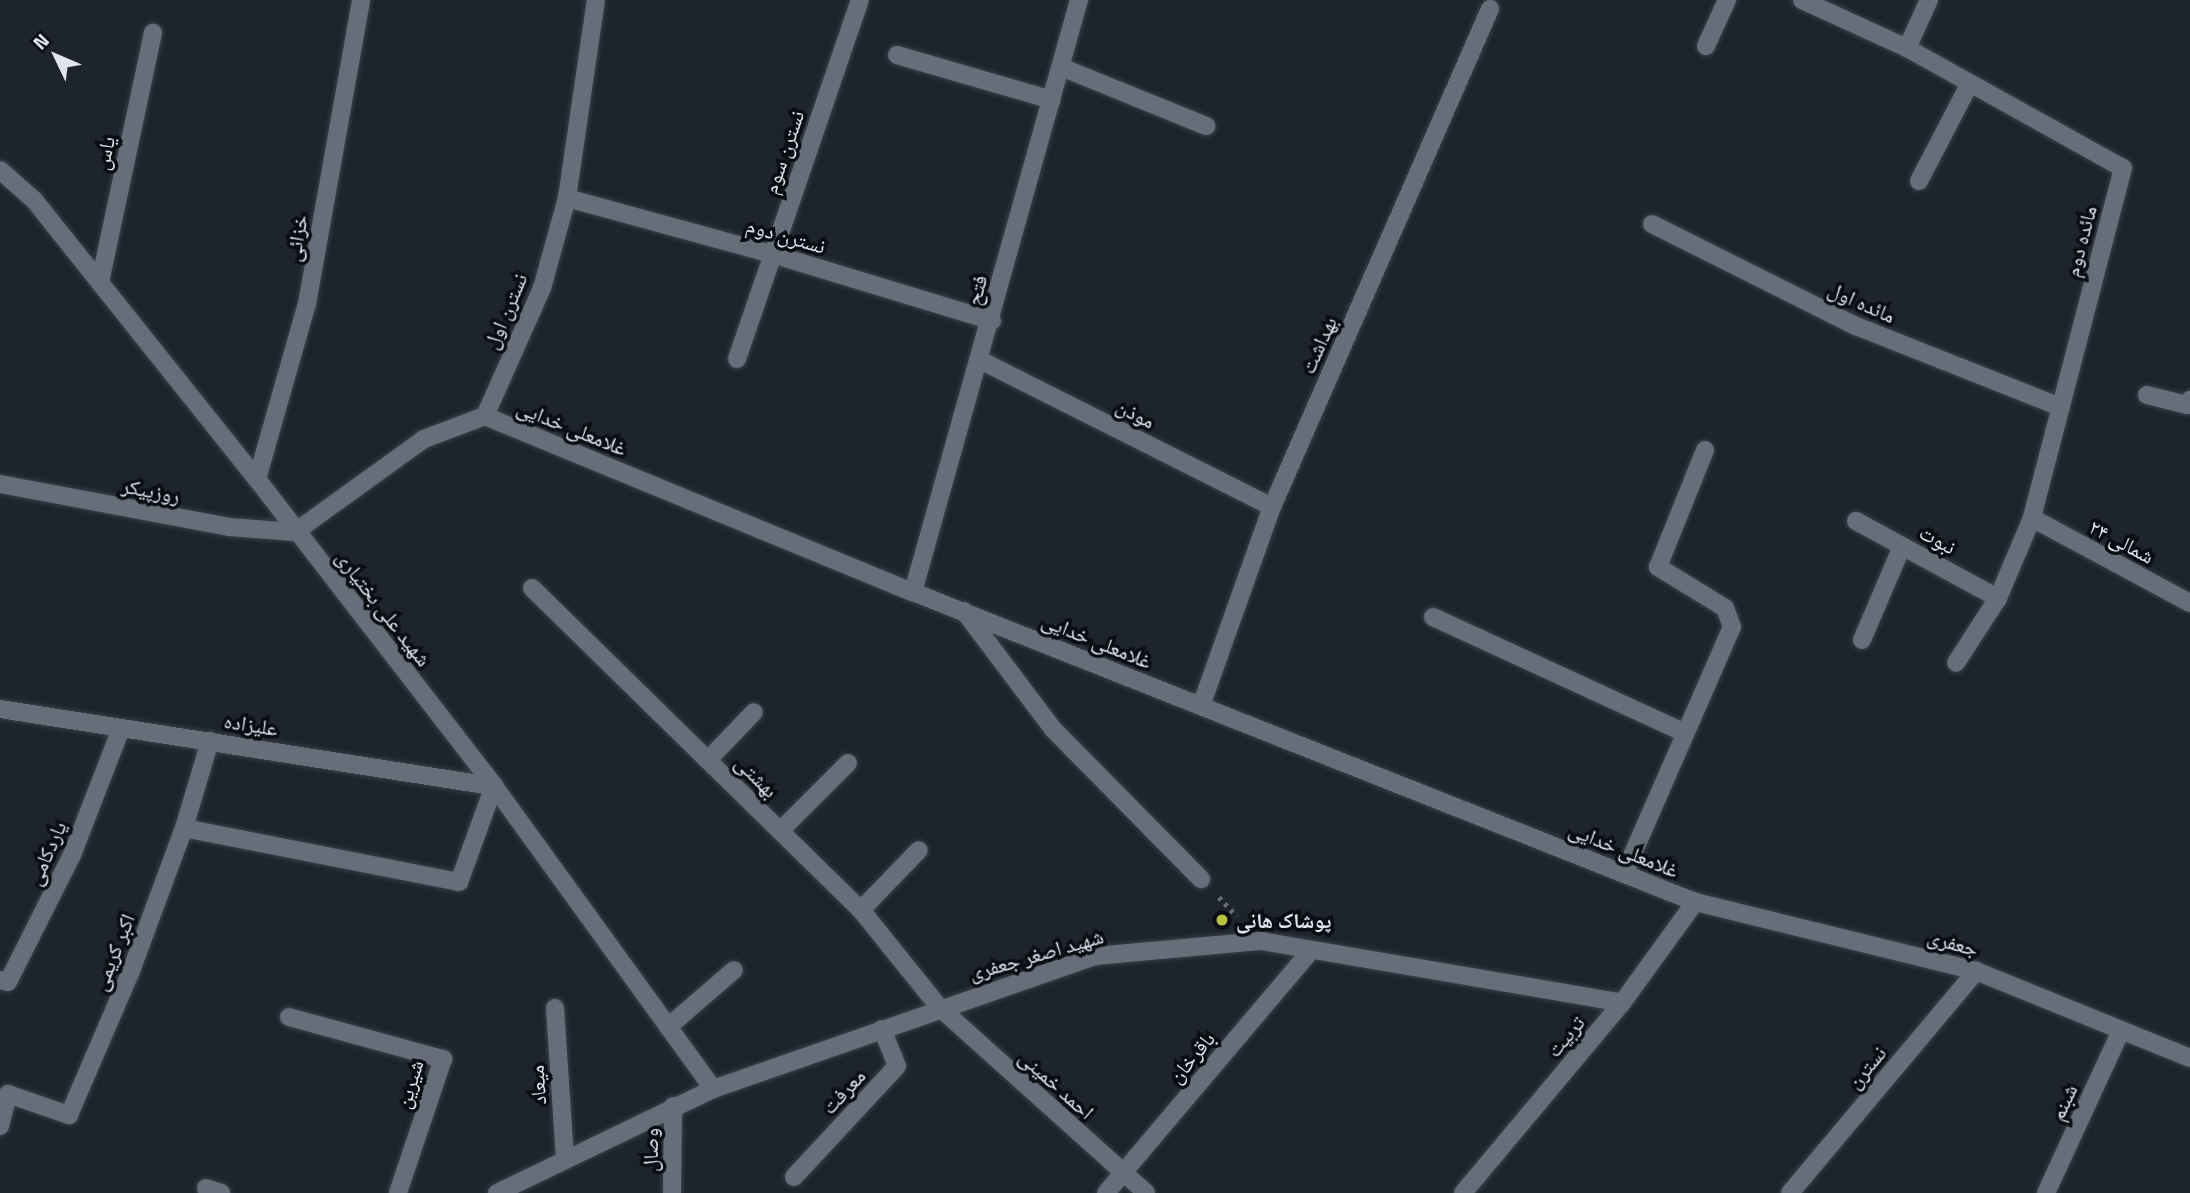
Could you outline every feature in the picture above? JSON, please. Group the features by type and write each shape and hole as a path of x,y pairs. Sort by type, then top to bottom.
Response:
{"street":[{"name":"خزائی","path":"257,479 307,304 361,0"},
{"name":"نسترن اول","path":"485,416 542,288 567,198 596,0"},
{"name":"نسترن سوم","path":"737,359 860,0"},
{"name":"فتح","path":"913,592 992,321 1079,0"},
{"path":"1706,46 1727,0"},
{"name":"مائده دوم","path":"1802,0 1907,48 2123,168 2032,518 1998,598 1956,663"},
{"path":"1907,48 1928,0"},
{"name":"بهداشت","path":"1201,706 1272,506 1490,9"},
{"name":"یاس","path":"100,282 152,33"},
{"path":"897,55 1052,100"},
{"path":"1061,67 1206,126"},
{"path":"1919,181 1970,83"},
{"name":"شهید علی بختیاری","path":"0,170 34,200 257,479 295,532 494,786 713,1089"},
{"name":"نسترن دوم","path":"567,198 772,254 992,321"},
{"name":"مائده اول","path":"1652,224 1856,326 2061,407"},
{"name":"موذن","path":"980,360 1272,506"},
{"path":"2147,395 2187,405 2190,400"},
{"path":"295,532 424,439 485,416"},
{"name":"غلامعلی خدایی","path":"485,416 913,592 1695,902"},
{"path":"1624,874 1732,627 1725,608 1658,567 1705,450"},
{"name":"روزپیکر","path":"0,484 229,527 295,532"},
{"name":"۲۴ شمالی","path":"2032,518 2190,603"},
{"name":"نبوت","path":"1856,521 1998,598"},
{"path":"1862,640 1902,546"},
{"name":"بهشتی","path":"533,588 861,910 939,1007"},
{"path":"964,611 1053,729 1201,879"},
{"path":"1433,617 1685,733"},
{"name":"علیزاده","path":"0,709 120,731 211,741 494,786"},
{"path":"708,760 754,712"},
{"name":"یاردکامی","path":"0,979 8,982 72,855 120,731"},
{"name":"اکبر کریمی","path":"0,1126 8,1094 69,1115 131,971 184,828 211,741"},
{"path":"780,831 848,763"},
{"path":"184,828 459,883 494,786"},
{"path":"861,910 919,850"},
{"name":"جعفری","path":"1695,902 1976,971 2190,1058"},
{"name":"تربیت","path":"1463,1193 1622,1003 1695,902"},
{"name":"شهید اصغر جعفری","path":"497,1193 713,1089 939,1007 1096,956 1261,941 1622,1003"},
{"name":"باقرخان","path":"1106,1193 1311,950"},
{"path":"668,1027 734,970"},
{"name":"نسترن","path":"1790,1193 1976,971"},
{"name":"احمد خمینی","path":"939,1007 1146,1193"},
{"name":"میعاد","path":"555,1008 565,1160"},
{"name":"شیرین","path":"289,1017 443,1059 398,1193"},
{"name":"معرفت","path":"794,1177 897,1066 882,1029"},
{"name":"شبنم","path":"2046,1193 2121,1031"},
{"name":"وصال","path":"673,1106 673,1193"}],"path":[{"path":"1201,879 1261,941"}],"place":[{"name":"پوشاک هانی","path":"1222,920"}]}
